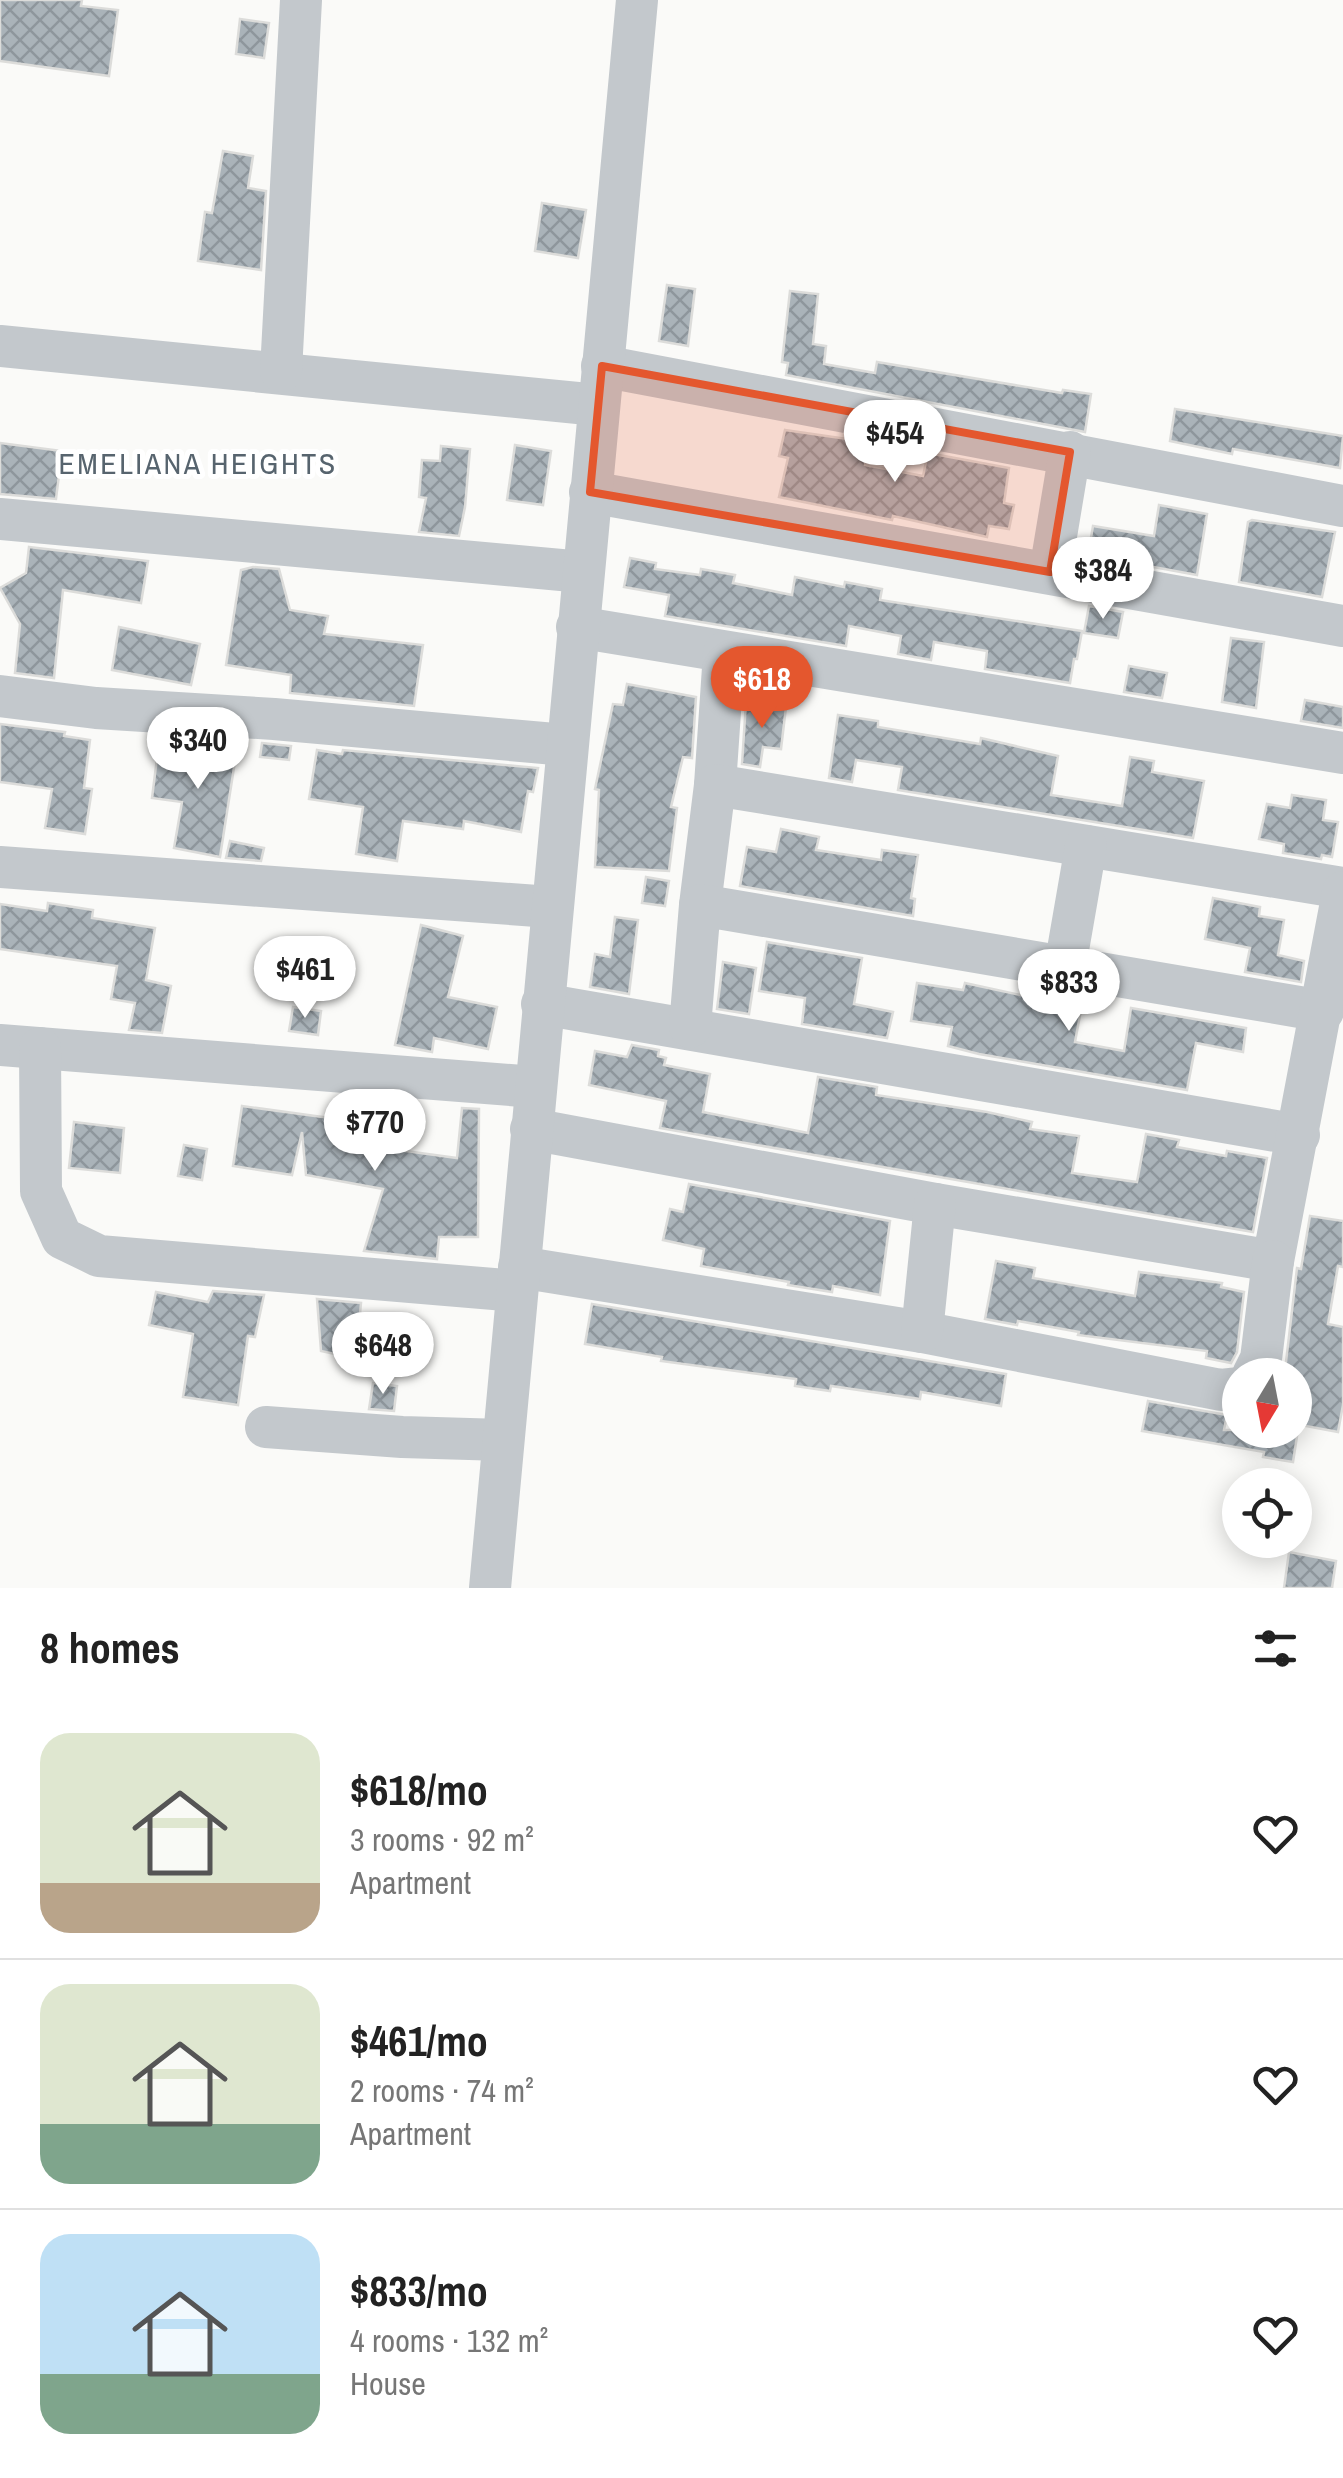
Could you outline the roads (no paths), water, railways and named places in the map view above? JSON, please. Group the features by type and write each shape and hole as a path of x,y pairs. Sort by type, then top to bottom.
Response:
{"street":[{"path":"281,372 301,0"},
{"path":"490,1588 636,0"},
{"path":"0,346 281,372 600,386 1070,452 1343,506"},
{"path":"1050,572 1070,452"},
{"path":"590,492 1343,626"},
{"path":"0,519 583,572"},
{"path":"577,627 1343,753"},
{"path":"690,1027 700,905 716,784 724,653"},
{"path":"0,696 96,708 274,718 566,746"},
{"path":"716,784 1343,890 1273,1261 1261,1358"},
{"path":"1065,967 1086,846"},
{"path":"0,867 551,907"},
{"path":"700,905 1323,1011"},
{"path":"542,1004 1299,1134"},
{"path":"535,1086 20,1046 41,1192 62,1238 99,1256 518,1279 922,1332 1222,1390"},
{"path":"531,1129 935,1204 1273,1261"},
{"path":"922,1332 935,1204"},
{"path":"266,1427 503,1440"}],"district":[{"name":"EMELIANA HEIGHTS","path":"198,463"}]}
